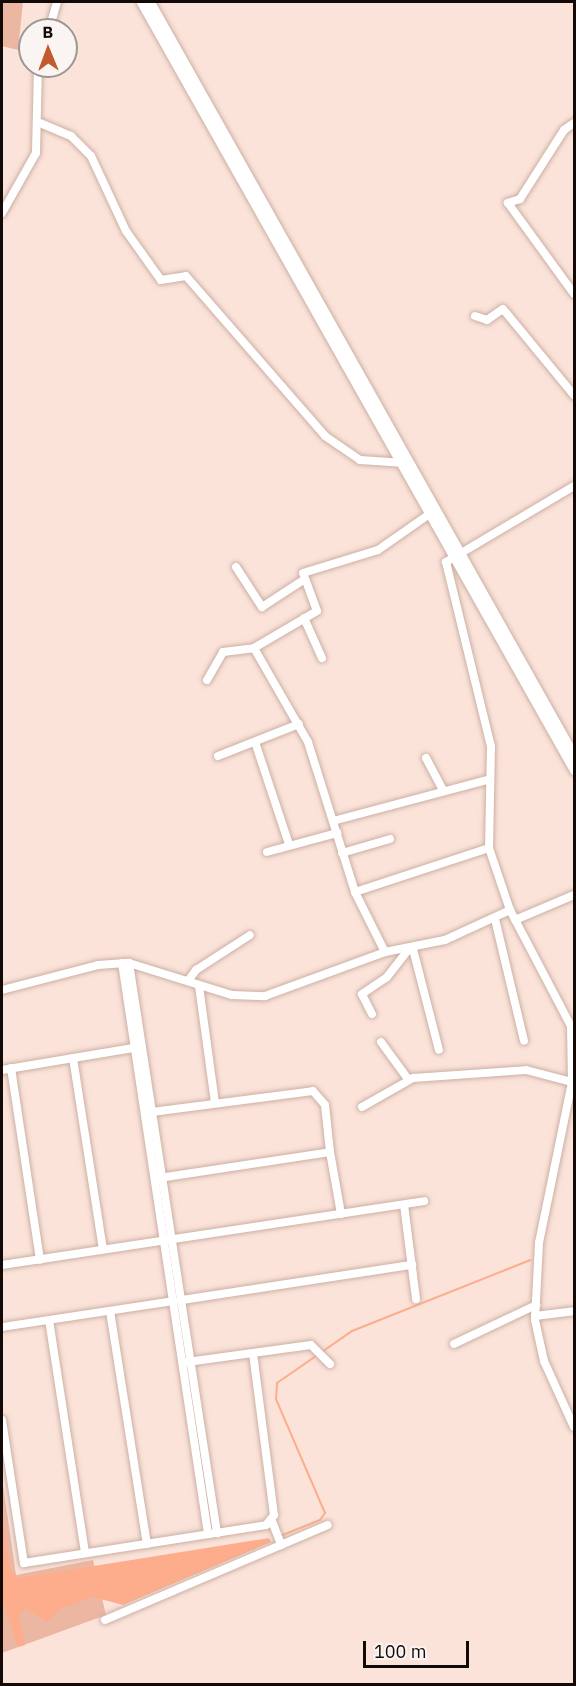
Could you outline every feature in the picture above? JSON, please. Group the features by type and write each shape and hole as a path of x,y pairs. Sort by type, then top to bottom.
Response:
{"main road":[{"path":"141,2 404,463"},
{"path":"150,2 574,770"},
{"path":"456,556 574,755"}],"street":[{"path":"52,18 57,2"},
{"path":"2,213 27,173 40,123 38,78"},
{"path":"40,123 71,136 91,156 126,231 161,280 186,276 316,428 360,460 404,463"},
{"path":"574,123 564,130 520,199 508,203 574,294"},
{"path":"475,315 488,321 506,311 574,395"},
{"path":"574,486 446,562 491,746 487,780 489,848 510,910 566,1011 574,1047 571,1105 539,1243 535,1316 544,1361 574,1427"},
{"path":"207,680 223,652 254,648 317,611 303,573 369,554 432,513"},
{"path":"236,567 262,607 305,579"},
{"path":"304,618 322,658"},
{"path":"254,648 300,724 355,892 385,952"},
{"path":"218,756 300,724"},
{"path":"255,742 289,844"},
{"path":"426,758 443,790"},
{"path":"333,821 487,780"},
{"path":"267,852 289,844 337,833"},
{"path":"342,852 390,839"},
{"path":"355,892 489,848"},
{"path":"515,920 574,895"},
{"path":"2,990 125,963 199,986 265,996 385,952 411,949 495,919 510,910"},
{"path":"495,919 524,1041"},
{"path":"188,981 201,966 250,935"},
{"path":"372,1014 362,994 387,977 411,949"},
{"path":"411,949 439,1050"},
{"path":"125,963 178,1301 208,1534"},
{"path":"199,986 215,1103"},
{"path":"381,1042 408,1079"},
{"path":"2,1070 138,1047"},
{"path":"138,1047 152,1112 159,1178"},
{"path":"73,1058 103,1250"},
{"path":"11,1068 40,1260"},
{"path":"362,1107 408,1079 526,1070 572,1082"},
{"path":"152,1112 313,1091 325,1105 330,1152 341,1214"},
{"path":"159,1178 330,1152"},
{"path":"2,1265 424,1201"},
{"path":"404,1204 416,1299"},
{"path":"2,1327 412,1265"},
{"path":"454,1344 536,1305"},
{"path":"110,1311 147,1544"},
{"path":"535,1316 574,1311"},
{"path":"49,1320 86,1553"},
{"path":"187,1363 311,1345 322,1353 330,1364"},
{"path":"253,1353 273,1525 280,1542"},
{"path":"187,1363 217,1533"},
{"path":"2,1420 24,1563 273,1525"},
{"path":"105,1620 280,1542 328,1525"}],"shaded area":[{"path":"2,2 23,2 21,18 18,18 18,50 2,46"},
{"path":"2,1478 16,1575 93,1560 106,1615 2,1653"},
{"path":"2,1513 10,1569 19,1578 269,1538 271,1542 123,1605 93,1597 62,1608 47,1622 25,1608 19,1616 25,1645 18,1647 2,1600"}],"waterway":[{"path":"280,1536 320,1520 325,1513 276,1399 277,1383 352,1331 530,1260"}]}
